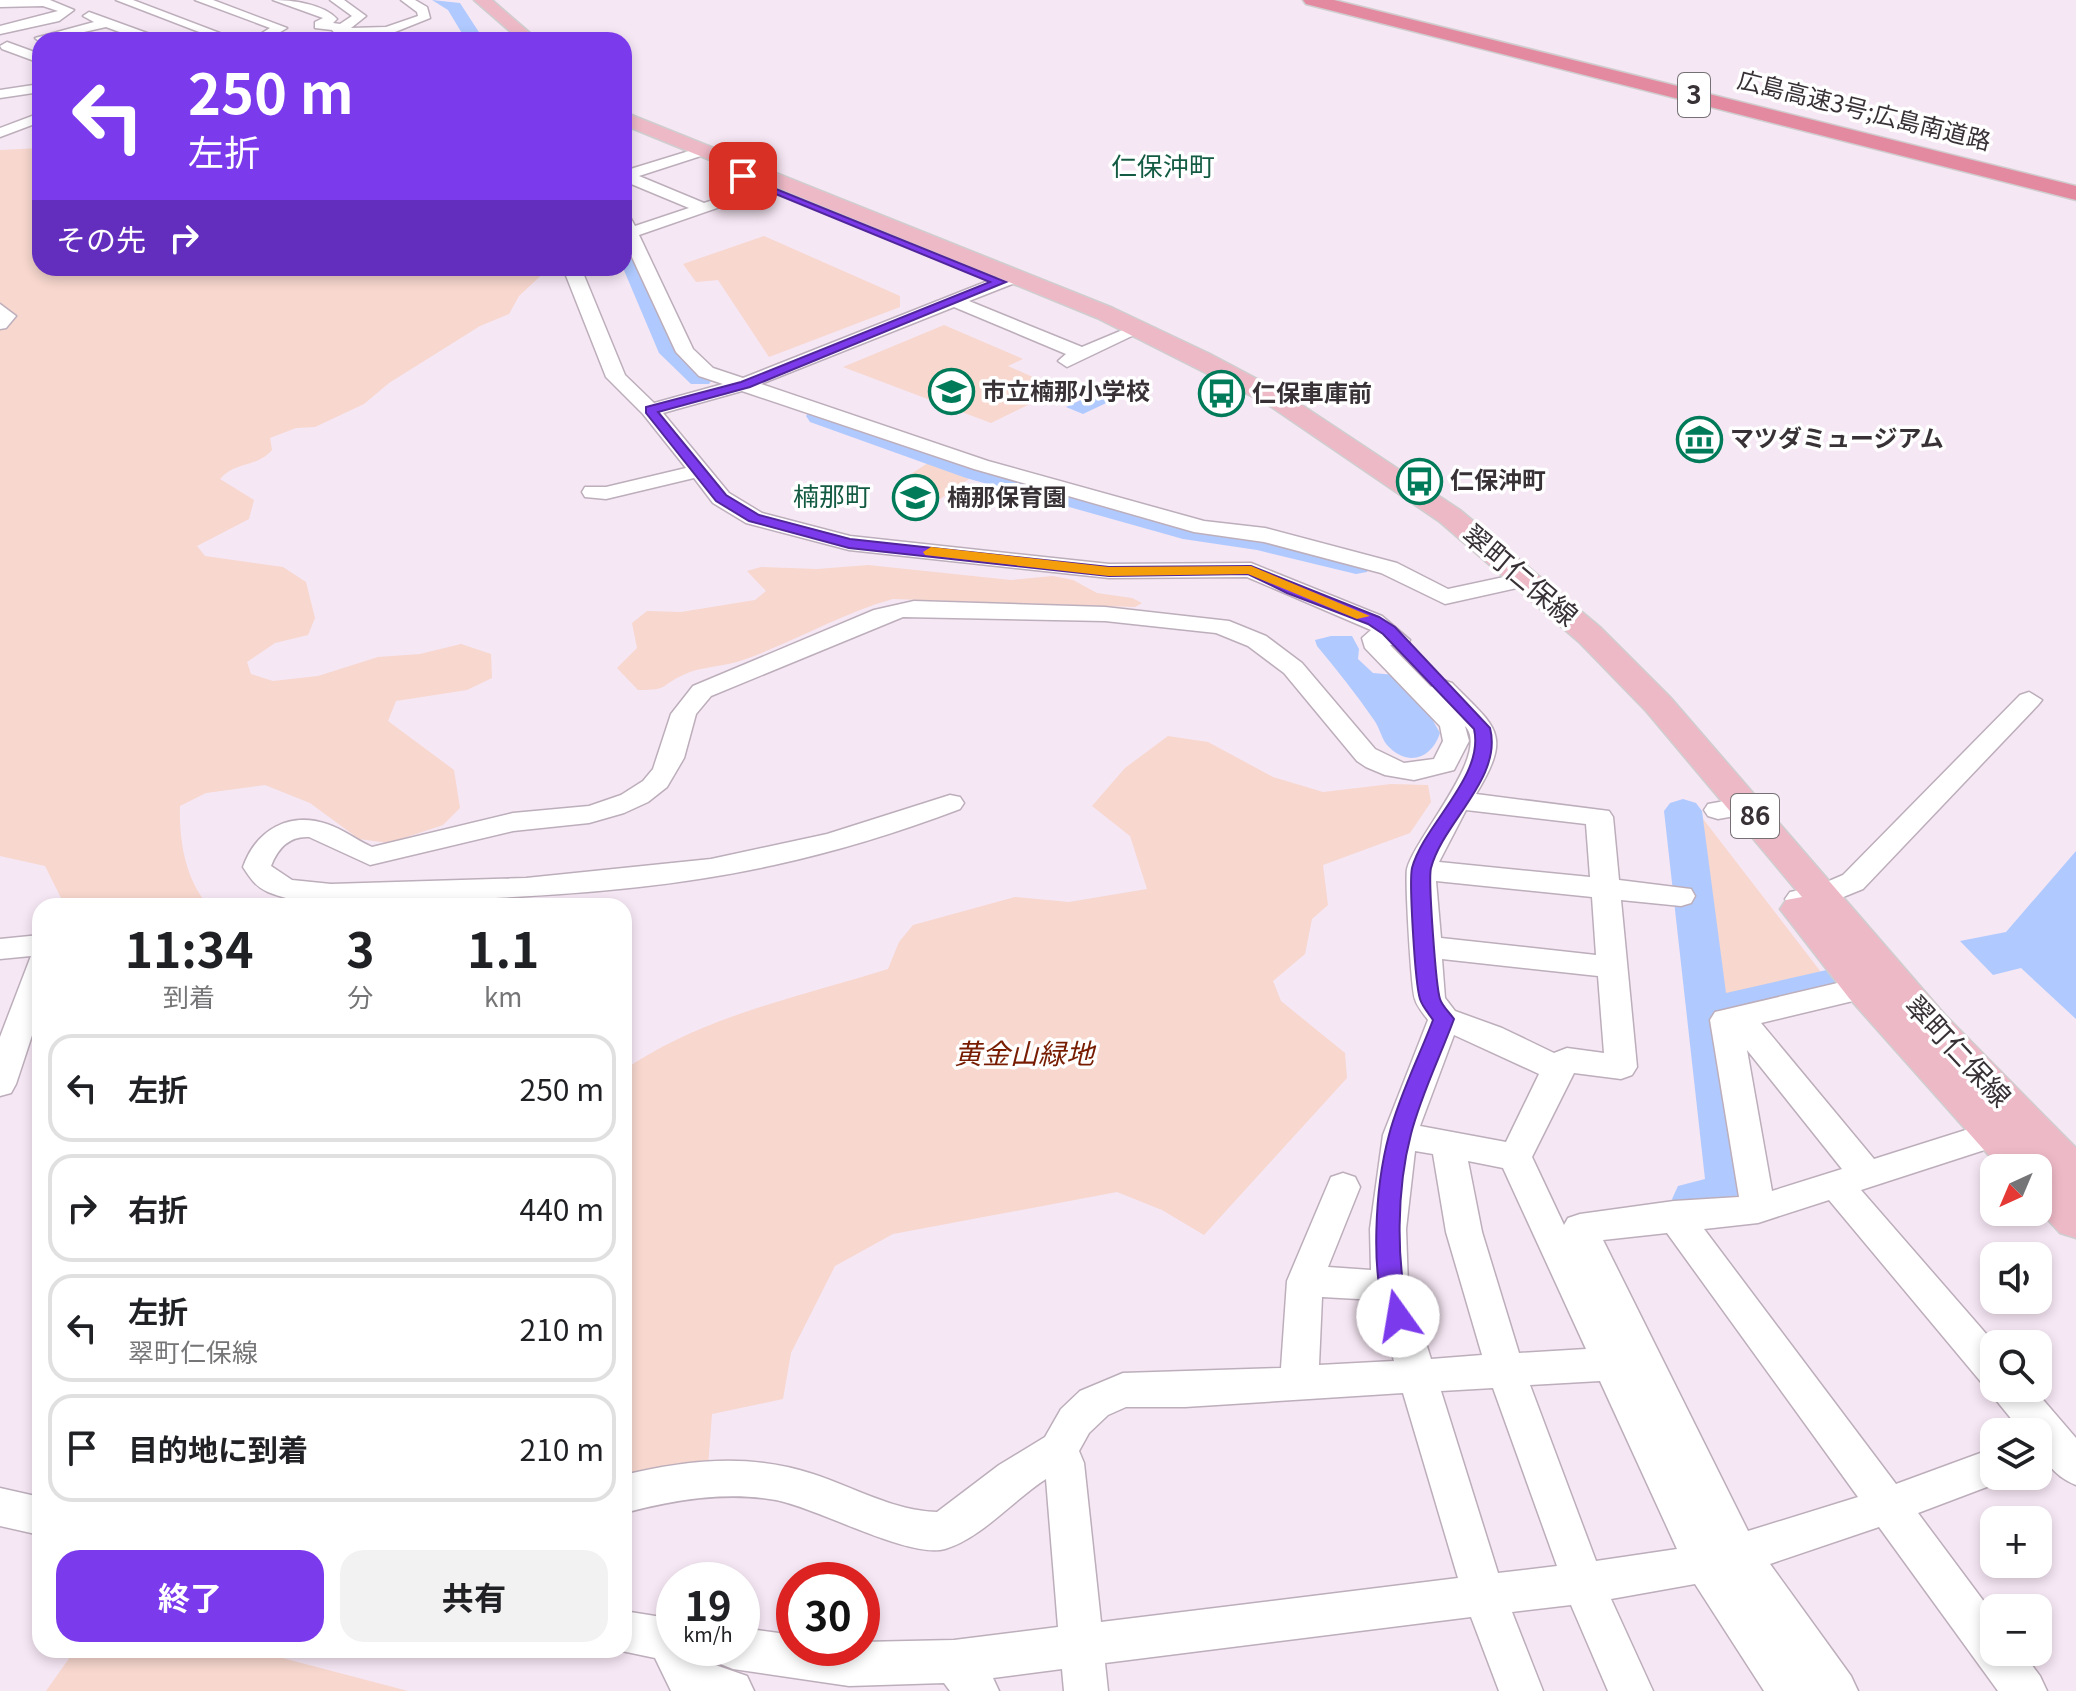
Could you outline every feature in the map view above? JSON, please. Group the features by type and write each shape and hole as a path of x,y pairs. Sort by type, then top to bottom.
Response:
{"highway":[{"name":"広島高速3号;広島南道路","path":"1312,0 2076,193"},
{"name":"広島高速3号;広島南道路","path":"1331,0 2076,187"}],"main road":[{"path":"466,0 502,32"},
{"path":"482,0 520,32"},
{"name":"翠町仁保線","path":"632,122 696,153"},
{"name":"翠町仁保線","path":"632,131 696,153 1007,279 1105,313 1276,399 1340,448 1391,493 1517,581 1634,709 1732,808 1806,898 2076,1176"},
{"name":"翠町仁保線","path":"1007,279 1207,375 1340,448"},
{"name":"翠町仁保線","path":"1806,898 1863,988 2013,1154"},
{"path":"2052,1195 2076,1220"}],"street":[{"path":"122,0 210,32"},
{"path":"201,0 281,28 273,32"},
{"path":"279,0 331,19 319,25 344,28"},
{"path":"336,0 360,16 337,32"},
{"path":"390,32 412,17 412,11 392,0"},
{"path":"392,32 424,18 423,10 407,0"},
{"path":"2,10 47,1 68,12 131,32"},
{"path":"0,30 68,12"},
{"path":"68,32 106,23"},
{"path":"3,47 32,40"},
{"path":"3,47 32,56"},
{"path":"0,78 32,89"},
{"path":"0,94 32,89"},
{"path":"0,133 32,120"},
{"path":"632,173 696,153"},
{"path":"632,179 704,209"},
{"path":"632,228 775,185"},
{"path":"632,243 685,352 706,372 981,465 1202,527 1265,535 1389,568 1445,597 1517,581"},
{"path":"575,276 616,377 650,410 721,498 754,518 849,543 1109,571 1251,570 1292,590 1374,621 1389,631 1482,728 1485,742 1476,772 1434,841 1421,870 1430,1000 1444,1019 1491,1036 1558,1069"},
{"path":"650,410 745,384 1007,279"},
{"path":"954,301 1082,354"},
{"path":"0,309 7,316 0,324"},
{"path":"1063,363 1125,335"},
{"path":"593,492 606,493 699,471"},
{"path":"950,803 885,829 769,860 575,885 312,893 280,887 262,876 257,867 261,853 271,840 302,826 317,828 354,852 370,856 518,821 596,813 628,802 657,782 672,759 676,725 687,703 702,691 833,638 873,617 893,610 914,608 1105,614 1221,626 1257,641 1293,668 1366,755 1381,766 1403,773 1425,773 1445,764 1456,741 1452,724 1374,643 1374,638 1389,631"},
{"path":"1806,898 1853,882 2029,700"},
{"path":"1460,801 1599,817 1621,1067 1567,1060 1558,1069 1515,1157"},
{"path":"1421,870 1681,896"},
{"path":"0,949 32,946"},
{"path":"1427,947 1610,967"},
{"path":"0,1084 32,987"},
{"path":"1758,1209 1726,1020 1863,988"},
{"path":"1738,1017 1852,1180 1980,1351"},
{"path":"1444,1019 1400,1135 1388,1229 1390,1286 1484,1596 1521,1691"},
{"path":"1836,1691 1721,1558 1580,1228 1674,1215 1758,1209 1994,1134"},
{"path":"1400,1135 1515,1157"},
{"path":"1448,1144 1455,1206 1506,1371 1585,1583 1631,1691"},
{"path":"1515,1157 1613,1364 1721,1558 1790,1691"},
{"path":"1299,1383 1305,1281 1343,1187"},
{"path":"1674,1215 1885,1507 1980,1631"},
{"path":"1305,1281 1390,1286"},
{"path":"632,1492 673,1482 730,1478 776,1482 813,1492 869,1515 934,1532 947,1529 1013,1478 1059,1450 1075,1421 1094,1403 1123,1390 1185,1390 1613,1364"},
{"path":"2021,1402 2061,1449"},
{"path":"1059,1450 1064,1463 1086,1691"},
{"path":"760,1652 966,1676 1080,1647 1585,1583 1721,1558 1885,1507 1980,1471"},
{"path":"632,1633 656,1637"},
{"path":"682,1666 687,1677 732,1691"},
{"path":"2006,1666 2025,1691"}],"green space":[{"path":"32,148 32,276 540,276 519,296 509,314 480,326 389,383 364,404 315,427 296,428 270,438 272,450 266,456 233,469 220,479 254,500 249,519 197,546 205,556 283,567 306,582 315,618 308,635 275,643 247,662 251,674 273,681 318,676 378,657 420,654 461,644 491,654 492,678 467,690 396,701 388,721 454,770 460,808 443,825 389,843 359,839 310,803 265,785 206,793 180,806 185,859 203,898 61,898 45,866 0,856 0,150"},
{"path":"764,236 900,296 900,307 769,357 718,280 696,282 683,264"},
{"path":"944,325 1023,359 1008,366 1044,382 1021,393 1036,401 991,423 843,367"},
{"path":"928,463 969,479 940,499 897,483"},
{"path":"868,565 1011,580 1053,576 1073,580 1097,593 1132,598 1142,603 1135,607 893,599 743,660 690,672 660,688 638,690 617,668 637,648 632,623 647,611 681,612 755,600 766,591 747,571 761,567 817,569"},
{"name":"黄金山緑地","path":"1168,736 1208,742 1273,777 1323,792 1391,784 1428,785 1431,802 1410,833 1323,865 1328,905 1312,919 1305,954 1273,981 1281,1001 1345,1053 1347,1078 1204,1235 1162,1210 1117,1192 893,1234 835,1266 791,1353 783,1399 712,1414 708,1467 632,1488 632,1065 686,1035 718,1022 888,969 899,942 913,925 1015,897 1069,902 1147,889 1130,836 1092,806 1125,768"},
{"path":"1697,811 1824,976 1732,999 1720,996 1692,812"},
{"path":"69,1658 282,1658 408,1691 46,1691"}],"water":[{"path":"1104,389 1121,396 1083,414 1066,407"},
{"path":"1352,636 1359,649 1358,659 1373,673 1396,675 1428,712 1440,733 1426,754 1404,757 1387,744 1367,710 1317,646 1315,640"},
{"path":"2076,851 2076,1019 2021,968 1993,975 1960,941 2006,932"}],"waterway":[{"path":"440,0 454,7 470,32"},
{"path":"632,262 672,353 700,378"},
{"path":"820,416 976,472 1194,533 1257,541 1356,565"},
{"path":"1683,811 1730,1192 1727,1196 1695,1199"},
{"path":"1726,1008 1831,984"}],"slow traffic":[{"path":"931,552 1109,571 1251,570 1292,590 1362,616"}],"place":[{"name":"市立楠那小学校","path":"951,392"},
{"name":"仁保車庫前","path":"1221,394"},
{"name":"マツダミュージアム","path":"1699,439"},
{"name":"仁保沖町","path":"1419,481"},
{"name":"楠那保育園","path":"916,498"}],"district":[{"name":"仁保沖町","path":"1163,167"},
{"name":"楠那町","path":"832,497"}],"route":[{"path":"743,176 1000,282 745,384 650,410 721,498 754,518 849,543 1109,571 1251,570 1292,590 1374,621 1389,631 1482,728 1485,742 1476,772 1434,841 1421,870 1430,1000 1444,1019 1400,1135 1388,1229 1390,1286 1398,1316"}]}
